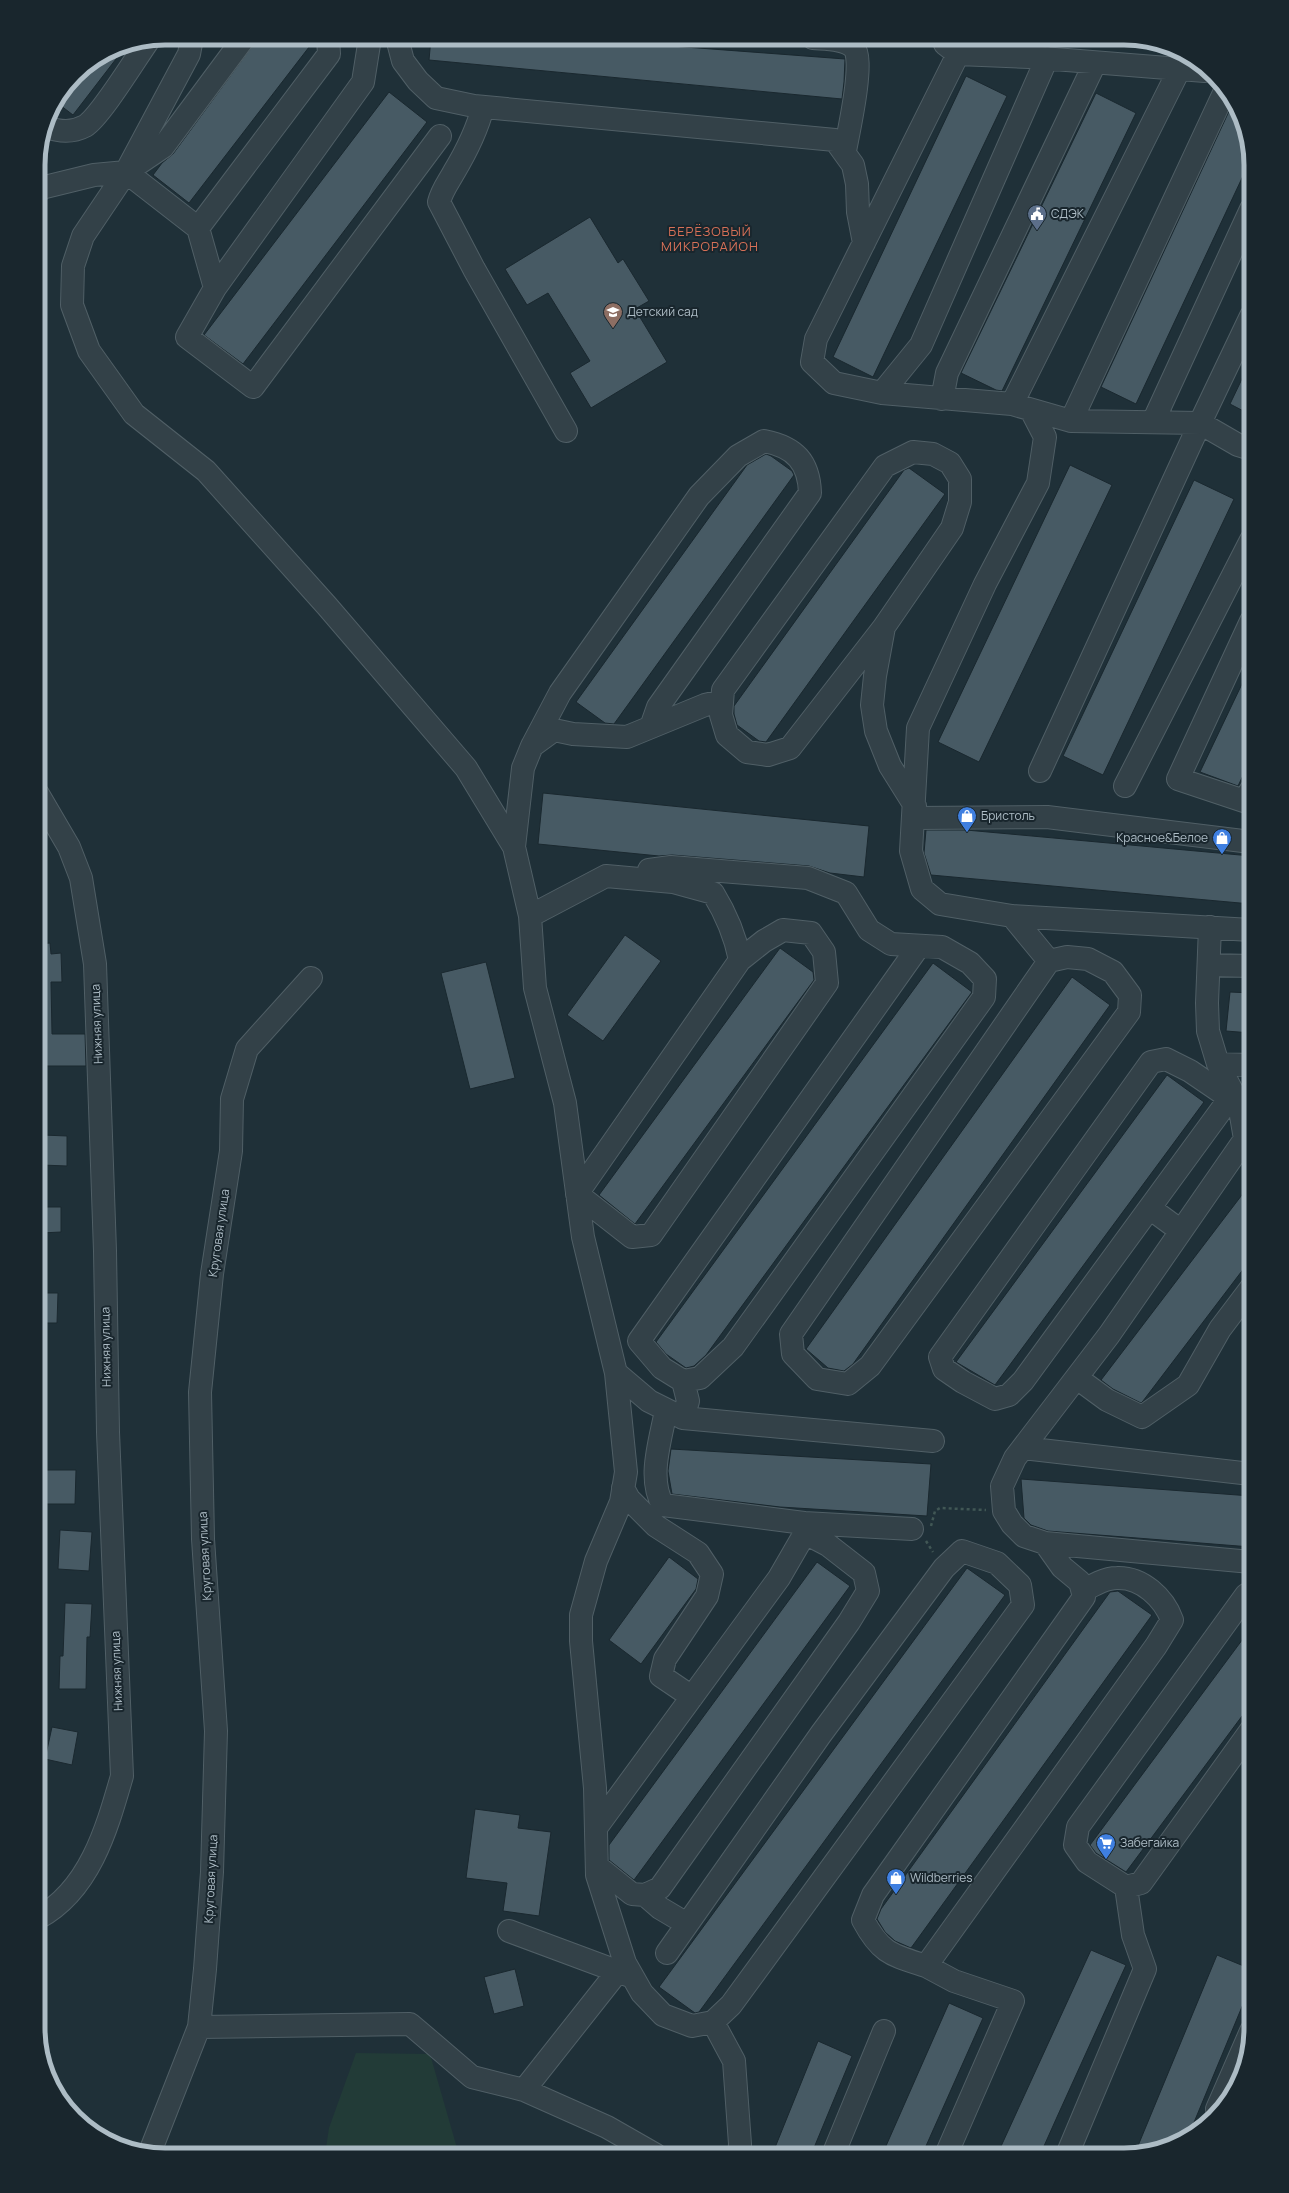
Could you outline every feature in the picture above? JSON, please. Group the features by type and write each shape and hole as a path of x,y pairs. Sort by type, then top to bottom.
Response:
{"street":[{"path":"191,45 189,54 126,172 83,236 73,266 72,305 88,351 134,414 206,472 328,606 466,768 514,847 530,916 535,988 565,1103 583,1237 616,1373 626,1472 621,1502 596,1561 581,1615 581,1641 595,1788 597,1875 625,1963 625,1974 524,2090"},
{"path":"45,187 94,175 126,172 163,147 239,45"},
{"path":"198,228 329,54 328,45"},
{"path":"369,45 363,82 215,288 187,337 253,387 440,136"},
{"path":"399,45 403,61 418,81 436,98 483,107 834,140 845,151 853,165 857,184 858,212 864,243"},
{"path":"845,151 856,93 858,56 854,48 849,45"},
{"path":"946,45 958,54 1046,58 1197,70"},
{"path":"51,128 65,132 85,125 97,113 144,47"},
{"path":"958,54 816,339 812,362 834,383 882,393 1021,407 1071,422 1200,423 1238,446 1244,447"},
{"path":"882,393 921,345 1046,58"},
{"path":"942,399 947,373 1095,63"},
{"path":"1021,407 1180,68"},
{"path":"1071,422 1222,96"},
{"path":"483,107 479,124 454,173 442,189 439,202 471,263 566,431"},
{"path":"126,172 198,228 215,288"},
{"path":"1153,422 1244,224"},
{"path":"1040,771 1244,331"},
{"path":"1021,407 1045,437 1038,483 985,584 918,728 915,812 911,851 922,889 940,904 1012,916 1244,929"},
{"path":"514,847 523,768 532,746 560,693 699,496 738,456 764,441 780,444 799,457 809,476 810,493 658,707 651,726"},
{"path":"913,452 933,454 950,463 960,479 960,502 952,528 884,627 790,748 768,755 747,752 727,735 721,715 723,690 885,466 913,452"},
{"path":"1125,786 1244,554"},
{"path":"884,627 875,676 872,705 876,731 890,766 915,812"},
{"path":"1244,636 1178,779 1244,801"},
{"path":"532,746 554,730 573,734 627,737 705,705 722,701"},
{"name":"Нижняя улица","path":"45,806 69,847 81,878 95,964 105,1251 108,1432 122,1776 111,1815 93,1861 64,1898 45,1913"},
{"path":"915,812 1047,817 1244,841"},
{"path":"530,916 606,876 671,867 808,878 846,893 869,930 891,944 942,947 970,963 985,980 984,997 732,1347 700,1378 683,1381 662,1368 639,1341 919,946"},
{"path":"606,876 674,882 713,892 724,910 735,938 740,960"},
{"path":"1012,916 1049,961"},
{"path":"1210,927 1207,1003 1208,1031 1218,1064 1241,1111 1244,1132"},
{"path":"783,930 811,933 824,952 827,983 651,1235 632,1236 577,1194 740,960 764,941 783,930"},
{"path":"1067,957 1088,959 1113,972 1130,995 1129,1012 870,1366 848,1384 817,1379 793,1354 791,1334 1049,961 1067,957"},
{"path":"1209,965 1244,966"},
{"name":"Круговая улица","path":"152,2147 199,2027 212,1872 216,1731 203,1539 200,1392 212,1274 231,1151 232,1099 247,1049 311,978"},
{"path":"1166,1059 1190,1071 1241,1111 1151,1209 1023,1381 1009,1395 996,1399 963,1382 944,1369 940,1357 1151,1062 1166,1059"},
{"path":"1218,1064 1244,1065"},
{"path":"1244,1140 1109,1335 1015,1458 1002,1486 1004,1511 1012,1524 1024,1536 1045,1543 1244,1561"},
{"path":"1151,1209 1181,1231"},
{"path":"1077,1378 1107,1400 1142,1417 1188,1385 1220,1329 1244,1297"},
{"path":"616,1373 649,1401 674,1414 933,1441"},
{"path":"683,1381 688,1401 674,1414 655,1474 657,1495 663,1505 804,1528 920,1535"},
{"path":"1023,1448 1244,1473"},
{"path":"623,1488 629,1499 656,1526 698,1553 712,1574 707,1596 665,1659 661,1676 692,1697"},
{"path":"596,1828 779,1578 804,1528"},
{"path":"597,1866 632,1894 645,1895 660,1888 849,1622 868,1590 864,1573 804,1528"},
{"path":"949,2148 1013,2001 954,1981 926,1966 890,1954 872,1936 863,1920 873,1895 1084,1597 1080,1582 1062,1568 1045,1543"},
{"path":"509,1931 625,1974 663,2015 692,2026 713,2022 736,2000 1023,1605 1020,1585 997,1563 962,1551 944,1568 821,1734 667,1953"},
{"path":"926,1966 1156,1646 1172,1620 1167,1607 1138,1581 1116,1578 1097,1583 1082,1591"},
{"path":"1070,2148 1146,1970 1133,1935 1126,1887 1087,1862 1075,1845 1078,1827 1244,1598"},
{"path":"1126,1887 1141,1882 1244,1740"},
{"path":"645,1895 660,1908 687,1924"},
{"path":"713,2022 734,2061 740,2148"},
{"path":"199,2027 410,2024 472,2077 524,2090 607,2127 644,2148"},
{"path":"836,2148 884,2031"},
{"path":"1222,2097 1241,2053"}],"path":[{"path":"920,1535 935,1511 940,1508 1004,1511"}],"green space":[{"path":"356,2053 430,2054 457,2148 326,2148 329,2128"}],"building":[{"path":"253,45 311,45 189,203 153,175 162,163 173,154"},
{"path":"430,45 658,45 845,59 842,99 429,60"},
{"path":"120,54 73,115 61,106 65,98 80,80 98,65"},
{"path":"966,76 1007,96 873,377 833,357"},
{"path":"389,92 427,122 243,364 204,335"},
{"path":"1096,93 1136,113 1002,391 996,390 961,373"},
{"path":"1230,109 1240,134 1243,149 1244,174 1136,404 1101,387"},
{"path":"590,217 618,263 623,259 649,301 635,309 667,362 591,408 570,373 590,361 548,293 527,305 505,269"},
{"path":"1244,375 1244,411 1230,404"},
{"path":"766,454 792,471 794,475 614,724 605,723 576,702 747,465"},
{"path":"1070,465 1112,485 979,762 938,742"},
{"path":"909,468 945,494 766,742 759,741 737,725 734,714 734,706 904,470"},
{"path":"1194,480 1234,499 1103,775 1063,756"},
{"path":"1244,680 1244,774 1238,786 1200,772"},
{"path":"543,793 869,826 864,877 830,873 809,866 672,855 659,856 538,844"},
{"path":"926,830 966,830 1244,855 1244,903 931,875 924,853"},
{"path":"625,935 661,961 603,1041 567,1015"},
{"path":"45,943 50,943 51,954 61,953 62,982 51,982 52,1034 85,1034 86,1066 45,1066"},
{"path":"780,948 813,972 814,980 635,1224 599,1195"},
{"path":"486,962 515,1078 470,1089 441,973"},
{"path":"933,963 972,992 706,1355 694,1366 686,1368 666,1354 656,1342"},
{"path":"1072,977 1110,1005 853,1364 844,1371 828,1368 806,1349"},
{"path":"1230,992 1244,993 1244,1032 1226,1031"},
{"path":"1167,1075 1204,1102 995,1385 956,1362"},
{"path":"45,1135 67,1136 67,1166 45,1165"},
{"path":"1244,1192 1244,1268 1143,1401 1141,1403 1113,1389 1101,1380"},
{"path":"45,1207 61,1207 61,1232 45,1233"},
{"path":"45,1293 58,1293 57,1323 45,1323"},
{"path":"671,1449 931,1464 927,1516 780,1507 672,1494 668,1471"},
{"path":"45,1470 76,1470 75,1504 45,1504"},
{"path":"1021,1479 1244,1495 1244,1546 1048,1531 1031,1525 1024,1518"},
{"path":"60,1530 92,1532 89,1571 58,1569"},
{"path":"669,1557 698,1579 696,1589 641,1664 609,1640"},
{"path":"817,1562 850,1586 634,1880 609,1860 609,1845"},
{"path":"967,1568 1005,1595 699,2012 695,2013 659,1987"},
{"path":"1118,1591 1152,1615 911,1948 895,1941 885,1932 877,1919 881,1909 1110,1592"},
{"path":"65,1603 92,1604 90,1637 87,1637 86,1689 59,1689 60,1656 63,1656"},
{"path":"1244,1637 1244,1713 1126,1872 1096,1853 1090,1845"},
{"path":"52,1727 78,1732 72,1765 45,1759"},
{"path":"475,1809 520,1815 518,1828 551,1832 539,1916 503,1911 507,1883 466,1878"},
{"path":"1091,1950 1126,1965 1043,2148 1000,2148"},
{"path":"1217,1955 1244,1966 1244,2002 1191,2128 1163,2142 1137,2147"},
{"path":"515,1969 524,2006 494,2014 484,1977"},
{"path":"949,2003 983,2018 925,2148 885,2148"},
{"path":"818,2041 852,2056 814,2148 775,2148"}],"place":[{"name":"СДЭК","path":"1037,231"},
{"name":"Детский сад","path":"613,329"},
{"name":"Бристоль","path":"967,833"},
{"name":"Красное&Белое","path":"1222,855"},
{"name":"Забегайка","path":"1106,1860"},
{"name":"Wildberries","path":"896,1895"}],"district":[{"name":"БЕРЁЗОВЫЙ МИКРОРАЙОН","path":"710,238"}]}
